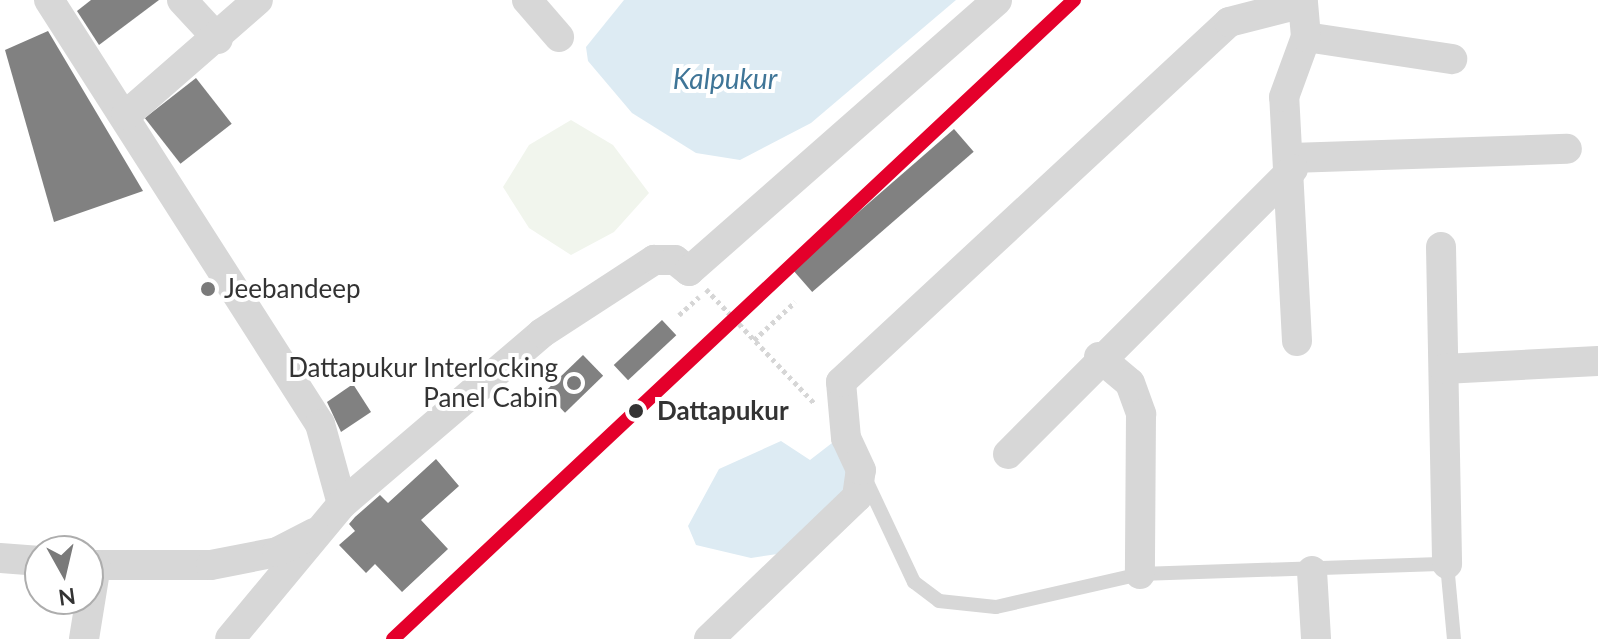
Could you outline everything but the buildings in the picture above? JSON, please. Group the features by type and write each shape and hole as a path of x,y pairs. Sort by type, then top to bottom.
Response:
{"street":[{"path":"49,0 126,115 320,424 342,504"},
{"path":"182,0 218,39"},
{"path":"126,115 218,39 258,0"},
{"path":"527,0 559,37"},
{"path":"230,639 342,504 542,333 654,260 675,260 689,271 997,0"},
{"path":"721,635 835,524 857,497 861,470 846,438 841,382 1229,22 1303,1 1306,37 1284,97 1292,164 1297,341"},
{"path":"1306,37 1452,59"},
{"path":"1008,454 1099,357 1292,164 1567,149"},
{"path":"1441,247 1447,564"},
{"path":"1099,357 1130,383 1141,414 1140,574"},
{"path":"1444,369 1598,361"},
{"path":"104,565 211,565 277,552 323,529"},
{"path":"0,558 24,560"},
{"path":"1312,571 1316,639"},
{"path":"84,639 87,615"}],"lane":[{"path":"861,470 914,582 939,601 996,607 1140,574 1312,571 1447,564 1454,639"}],"path":[{"path":"711,295 818,407"},
{"path":"679,315 694,302"},
{"path":"754,340 795,302"}],"shaded area":[{"path":"571,120 613,145 649,193 614,232 571,255 529,228 503,187 529,145"}],"water":[{"name":"Kalpukur","path":"624,0 956,0 811,123 740,160 696,153 632,113 588,61 586,47"},
{"path":"781,441 810,460 832,443 849,470 847,493 784,553 751,558 696,545 688,526 719,469"}],"transit line":[{"path":"393,639 1074,0"}],"place":[{"name":"Jeebandeep","path":"208,289"},
{"name":"Dattapukur Interlocking Panel Cabin","path":"574,383"},
{"name":"Dattapukur","path":"636,411"}]}
